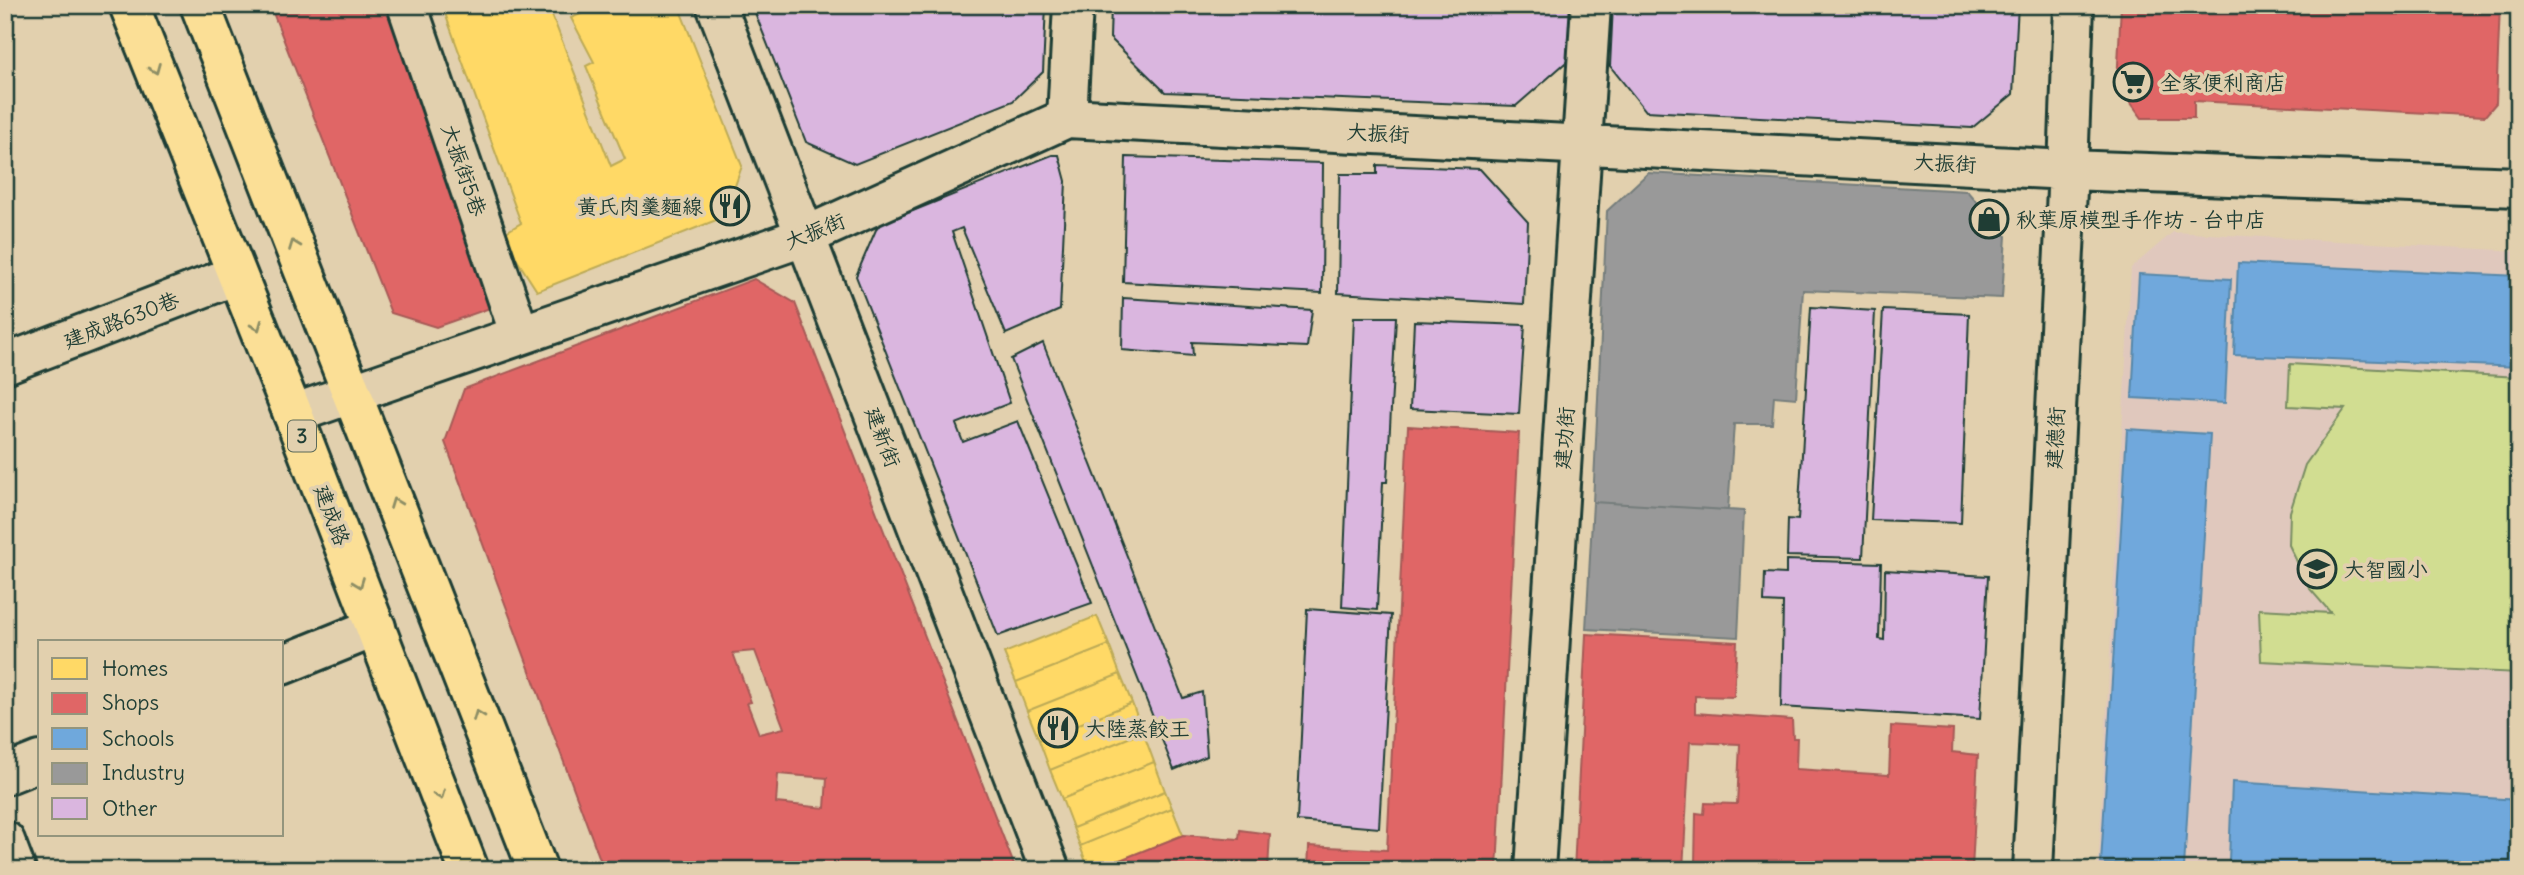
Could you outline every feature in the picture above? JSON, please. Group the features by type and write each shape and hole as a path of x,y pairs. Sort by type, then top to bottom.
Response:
{"main road":[{"name":"建成路","path":"129,5 293,414 469,870"},
{"path":"200,5 538,870"}],"street":[{"name":"大振街5巷","path":"407,5 520,335"},
{"name":"建新街","path":"716,5 1050,870"},
{"path":"1067,118 1073,5"},
{"name":"建功街","path":"1535,870 1591,5"},
{"name":"建德街","path":"2033,870 2074,5"},
{"name":"大振街","path":"293,414 806,236 1067,118 2068,170 2519,187"},
{"name":"建成路630巷","path":"5,364 236,275"},
{"path":"284,664 376,628"},
{"path":"5,775 38,762"},
{"path":"5,841 16,870"}],"shaded area":[{"name":"大智國小","path":"2173,232 2519,251 2519,870 2098,870 2131,268"}],"green space":[{"path":"2290,364 2519,377 2519,673 2261,661 2259,609 2331,613 2310,589 2289,545 2290,512 2305,465 2345,409 2288,406"}],"building: Homes":[{"path":"442,5 548,5 611,166 625,159 586,66 594,62 571,18 583,13 579,5 678,5 742,166 724,217 537,291 501,235 521,223"},
{"path":"1097,616 1109,645 1016,682 1004,653"},
{"path":"1109,645 1120,674 1027,711 1016,682"},
{"path":"1120,674 1132,703 1039,740 1027,711"},
{"path":"1132,703 1143,732 1050,770 1039,740"},
{"path":"1143,732 1154,762 1062,799 1050,770"},
{"path":"1154,762 1165,791 1073,828 1062,799"},
{"path":"1165,791 1172,808 1080,846 1073,828"},
{"path":"1172,808 1183,835 1089,870 1080,846"}],"building: Shops":[{"path":"270,5 388,5 471,235 510,301 436,327 391,313"},
{"path":"2121,5 2500,5 2496,103 2485,116 2194,101 2194,118 2142,118 2117,84"},
{"path":"754,279 795,303 1016,870 604,870 445,442 464,389","holes":["755,651 784,728 759,734 747,703 751,702 733,653","778,774 827,778 825,808 776,803"]},
{"path":"1408,426 1519,433 1497,870 1308,870 1309,846 1387,850"},
{"path":"1586,634 1737,642 1734,697 1695,696 1695,713 1792,720 1793,738 1797,738 1796,769 1889,775 1891,726 1953,730 1952,752 1978,755 1972,870 1703,870 1703,863 1695,863 1696,813 1704,814 1705,803 1737,804 1740,744 1690,742 1683,870 1574,870"},
{"path":"1240,830 1270,834 1268,870 1095,870 1183,835 1239,839"}],"building: Schools":[{"path":"2238,263 2519,276 2519,367 2234,355"},
{"path":"2139,274 2231,279 2225,403 2132,398"},
{"path":"2127,429 2210,434 2184,868 2101,863"},
{"path":"2232,782 2519,800 2519,870 2344,870 2229,861"}],"building: Industry":[{"path":"1648,173 1967,191 2006,236 2002,298 1803,290 1796,398 1774,396 1772,424 1734,424 1728,510 1593,502 1607,211"},
{"path":"1593,502 1744,511 1738,637 1586,629"}],"building: Other":[{"path":"752,5 1046,5 1043,72 1013,101 855,164 806,142"},
{"path":"1111,5 1408,5 1465,9 1466,5 1573,5 1572,57 1516,106 1165,92 1110,38"},
{"path":"1613,5 2018,5 2013,94 1972,128 1646,111 1610,66"},
{"path":"1052,155 1059,155 1066,181 1060,310 1006,334 962,228 952,232 1010,403 956,424 963,442 1018,421 1092,603 998,636 856,276 878,225"},
{"path":"1126,157 1323,163 1322,293 1123,282"},
{"path":"1377,165 1480,169 1528,222 1524,304 1338,293 1340,174 1377,174"},
{"path":"1123,298 1312,310 1307,347 1192,342 1193,356 1122,350"},
{"path":"1811,307 1875,311 1863,558 1787,556 1788,519 1798,520"},
{"path":"1883,310 1969,314 1961,523 1871,520"},
{"path":"1354,317 1396,317 1387,482 1383,482 1377,610 1342,607"},
{"path":"1414,321 1525,325 1519,414 1410,409"},
{"path":"1043,343 1183,698 1202,692 1207,756 1174,770 1011,359"},
{"path":"1786,560 1881,563 1879,639 1884,640 1885,570 1988,576 1980,719 1781,707 1783,603 1764,602 1765,573 1786,574"},
{"path":"1307,609 1391,615 1379,828 1297,821"}],"place":[{"name":"全家便利商店","path":"2133,82"},
{"name":"黃氏肉羹麵線","path":"730,206"},
{"name":"秋葉原模型手作坊 - 台中店","path":"1989,219"},
{"name":"大智國小","path":"2317,569"},
{"name":"大陸蒸餃王","path":"1058,728"}]}
